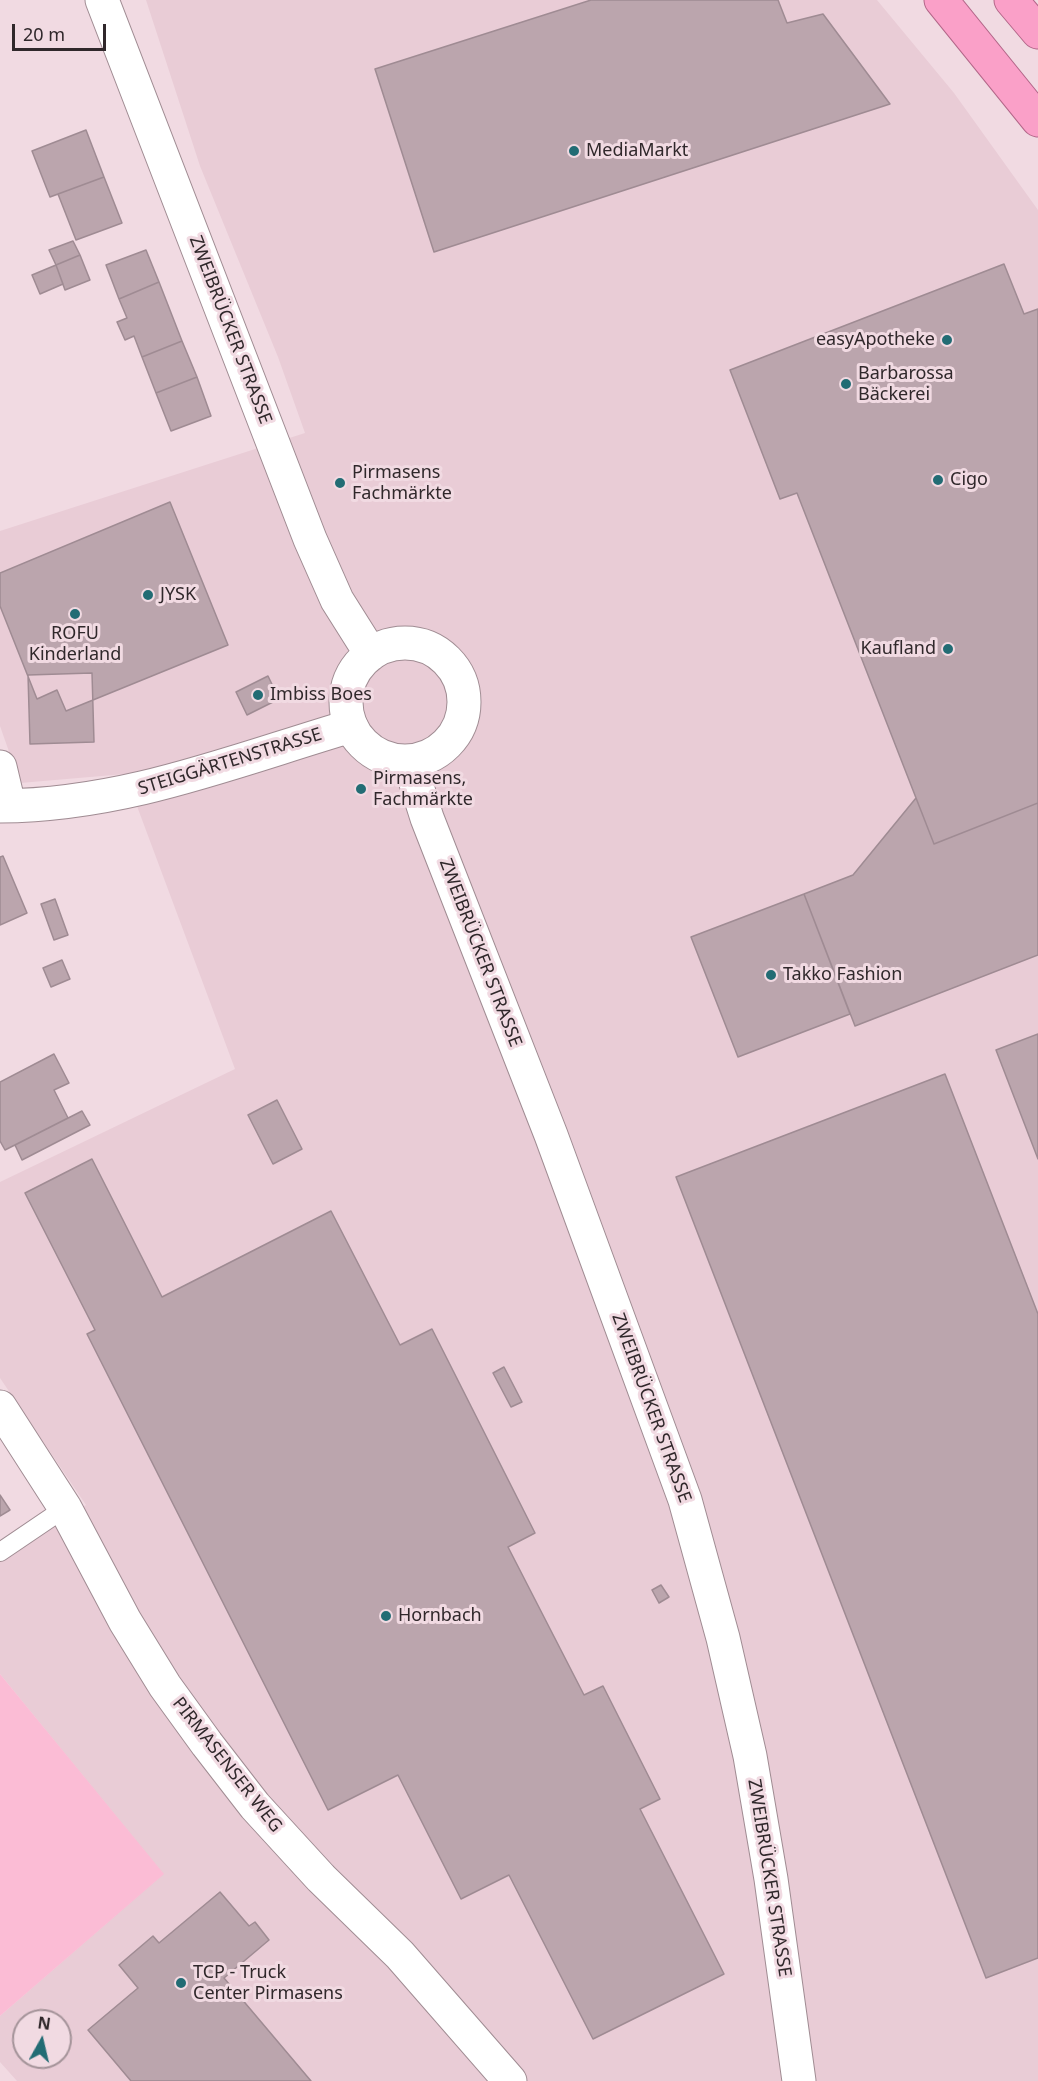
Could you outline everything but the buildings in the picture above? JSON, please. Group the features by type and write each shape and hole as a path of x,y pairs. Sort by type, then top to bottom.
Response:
{"highway":[{"path":"941,0 1038,120"},
{"path":"1011,0 1038,32"},
{"path":"1027,0 1038,17"}],"street":[{"name":"ZWEIBRÜCKER STRASSE","path":"102,0 310,539 338,600 371,654"},
{"path":"408,643 440,652 455,670 462,686 464,704 461,721 453,736 441,748 426,757 409,761 391,759 375,752 361,741 351,726 347,711 349,687 359,665 371,654 389,646 408,643"},
{"name":"STEIGGÄRTENSTRASSE","path":"4,806 91,798 143,790 351,726"},
{"name":"ZWEIBRÜCKER STRASSE","path":"409,761 415,786 551,1136 685,1500 723,1638 750,1756 771,1879 799,2081"},
{"path":"0,766 4,806"},
{"name":"PIRMASENSER WEG","path":"0,1407 65,1508 126,1621 165,1686 242,1789 321,1878 400,1955 510,2081"}],"lane":[{"path":"0,1552 65,1508"}],"shaded area":[{"path":"146,0 877,0 954,93 1038,210 1038,2081 17,2081 0,2062 0,2016 163,1874 0,1674 0,1560 86,1505 0,1378 0,1182 235,1069 125,774 20,783 0,726 0,531 305,433 278,357 200,166"},
{"path":"0,1674 164,1874 0,2016"}],"place":[{"name":"MediaMarkt","path":"574,151"},
{"name":"easyApotheke","path":"947,340"},
{"name":"Barbarossa Bäckerei","path":"846,384"},
{"name":"Cigo","path":"938,480"},
{"name":"Pirmasens Fachmärkte","path":"340,483"},
{"name":"JYSK","path":"148,595"},
{"name":"ROFU Kinderland","path":"75,614"},
{"name":"Kaufland","path":"948,649"},
{"name":"Imbiss Boes","path":"258,695"},
{"name":"Pirmasens, Fachmärkte","path":"361,789"},
{"name":"Takko Fashion","path":"771,975"},
{"name":"Hornbach","path":"386,1616"},
{"name":"TCP - Truck Center Pirmasens","path":"181,1983"}]}
